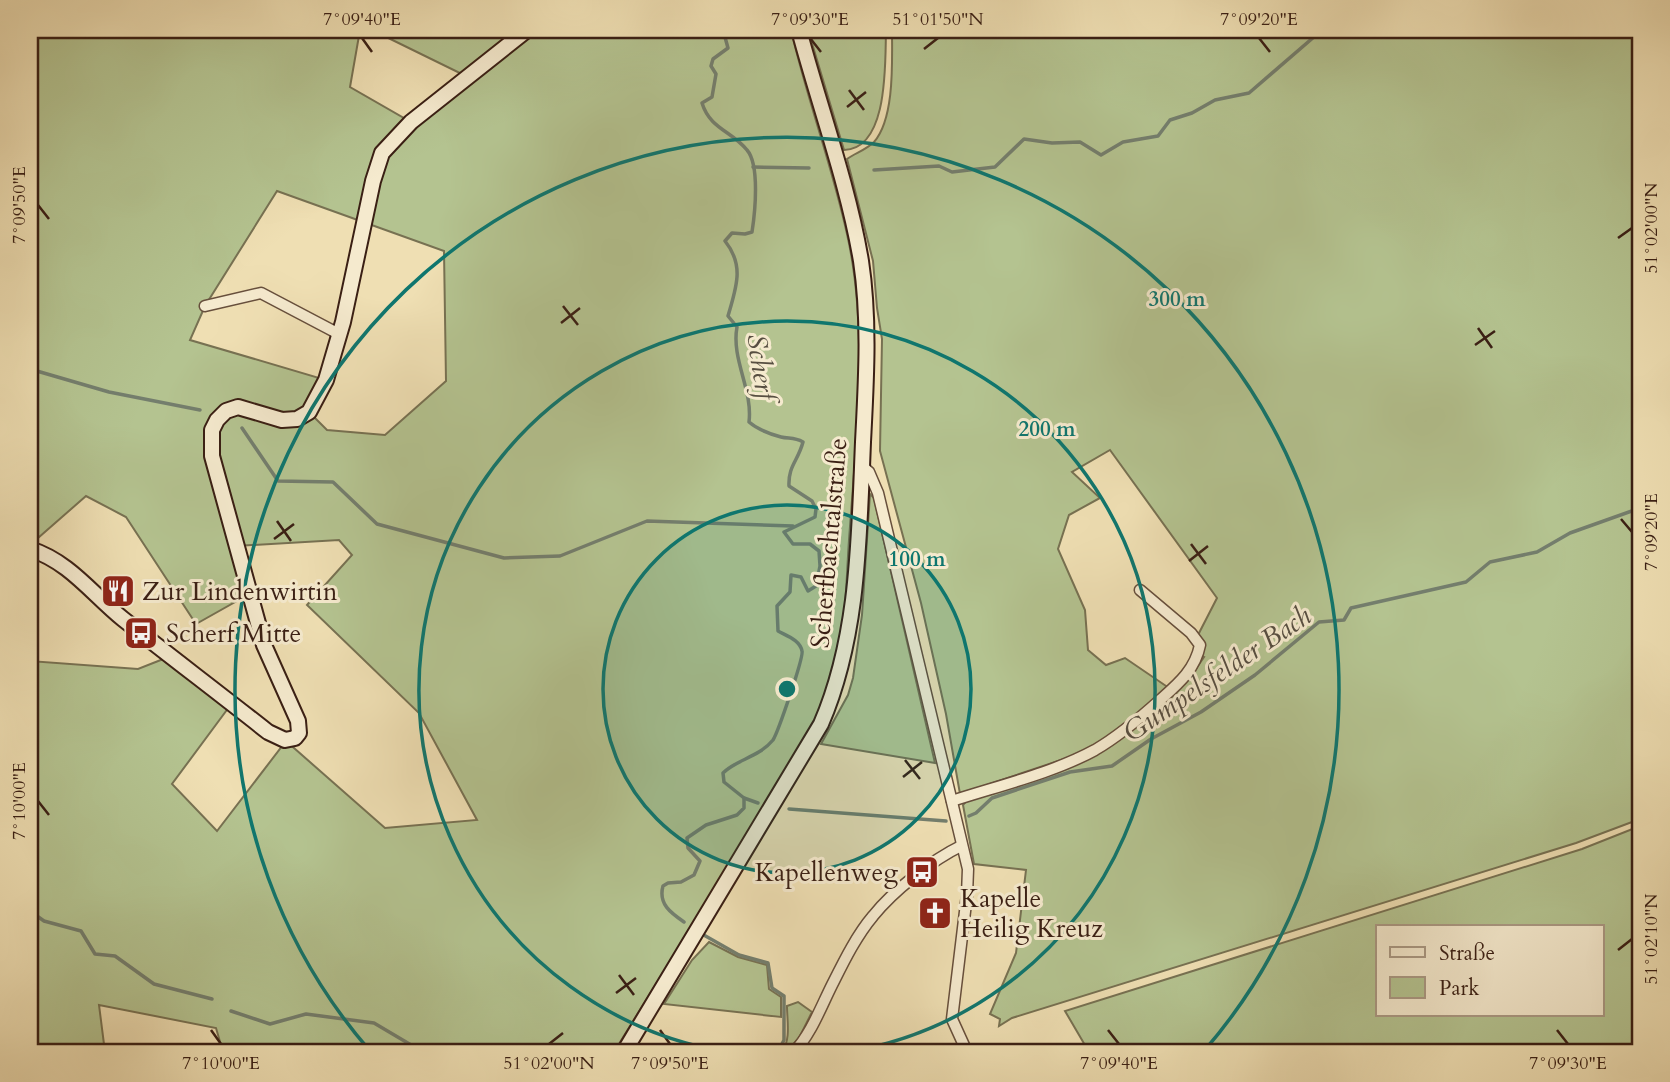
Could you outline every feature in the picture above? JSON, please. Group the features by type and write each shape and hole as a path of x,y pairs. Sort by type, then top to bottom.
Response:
{"street":[{"path":"30,549 68,567 121,618 268,732 285,740 295,738 299,733 298,721 264,645 212,456 212,430 226,411 238,407 282,420 297,419 309,412 326,380 339,334 373,181 382,153 411,122 527,30"},
{"name":"Scherfbachtalstraße","path":"624,1052 821,724 832,699 849,636 862,466 865,342 861,263 799,30"},
{"path":"205,306 261,293 339,334"},
{"path":"862,466 869,472 878,493 968,869 951,1019 967,1052"},
{"path":"952,801 1068,762 1095,750 1133,724 1189,672 1197,660 1200,645 1191,633 1140,590"},
{"path":"794,1052 809,1030 850,951 873,916 928,867 961,846"}],"green space":[{"path":"30,30 360,30 350,87 411,122 468,77 372,30 791,30 841,208 854,271 858,309 857,425 845,606 839,655 828,693 796,757 614,1052 223,1052 216,1028 99,1005 105,1052 30,1052 30,661 138,669 171,656 232,703 172,784 217,831 286,741 385,828 477,820 419,713 307,605 352,555 339,540 236,546 251,593 196,624 126,517 86,496 30,545","holes":["277,191 444,251 446,381 385,435 327,430 309,412 326,380 190,340 205,306"]},
{"path":"808,30 886,30 882,101 877,120 859,146 844,150"},
{"path":"892,30 1640,30 1640,819 1576,843 1012,1018 999,1026 1000,1019 990,1014 1016,953 1026,870 974,864 963,805 968,799 1096,752 1193,673 1204,657 1201,656 1197,637 1217,598 1110,450 1072,472 1100,498 1069,515 1058,549 1085,610 1088,650 1106,665 1125,658 1169,688 1130,721 1094,746 1067,758 960,794 946,714 921,603 880,451 882,339 873,261 847,159 874,142 886,119 891,88"},
{"path":"870,494 874,498 935,763 821,744 848,695 853,678 862,615"},
{"path":"1640,826 1640,1052 1089,1052 1065,1011 1582,849"},
{"path":"709,942 738,957 767,965 769,989 781,997 781,1017 664,1004 692,960"},
{"path":"798,1002 812,1012 799,1038 786,1052 782,1052 788,1036 787,1006"}],"waterway":[{"name":"Scherf","path":"684,922 664,903 663,886 681,882 694,875 700,861 688,848 687,838 706,825 737,815 744,808 744,798 724,782 723,773 761,751 776,734 802,656 801,647 796,641 778,631 777,606 790,592 791,575 801,577 808,591 816,586 820,566 819,551 810,544 793,544 784,532 815,517 816,509 812,501 789,486 792,468 803,442 768,433 749,422 748,398 737,351 737,327 728,316 736,287 737,268 725,241 732,233 752,232 756,190 754,166 747,150 710,119 702,103 712,97 716,74 711,66 713,59 728,48 723,30"},
{"path":"874,170 939,166 952,172 995,167 1024,139 1052,143 1080,142 1101,155 1123,142 1158,136 1170,120 1192,113 1215,100 1249,93 1322,30"},
{"path":"753,167 809,168"},
{"path":"30,369 109,392 200,410"},
{"path":"242,428 278,481 333,482 377,524 504,558 560,556 647,521 793,526"},
{"name":"Gumpelsfelder Bach","path":"969,816 992,798 1070,772 1112,766 1151,739 1201,712 1255,675 1319,622 1344,620 1351,608 1466,582 1490,562 1537,552 1570,533 1640,508"},
{"name":"Gumpelsfelder Bach","path":"744,798 758,803"},
{"name":"Gumpelsfelder Bach","path":"789,809 946,821"},
{"path":"30,911 44,921 81,931 95,954 115,956 154,984 212,999"},
{"name":"Scherf","path":"702,934 739,955 768,963 772,988 784,996 784,1040 778,1052"},
{"path":"231,1011 270,1024 306,1014 374,1023 423,1052"},
{"name":"Scherf","path":"692,1052 709,1047 733,1052"},
{"path":"525,1052 545,1049 567,1052"}],"place":[{"name":"Zur Lindenwirtin","path":"118,591"},
{"name":"Scherf Mitte","path":"141,633"},
{"name":"Kapellenweg","path":"922,872"},
{"name":"Kapelle Heilig Kreuz","path":"935,913"}]}
